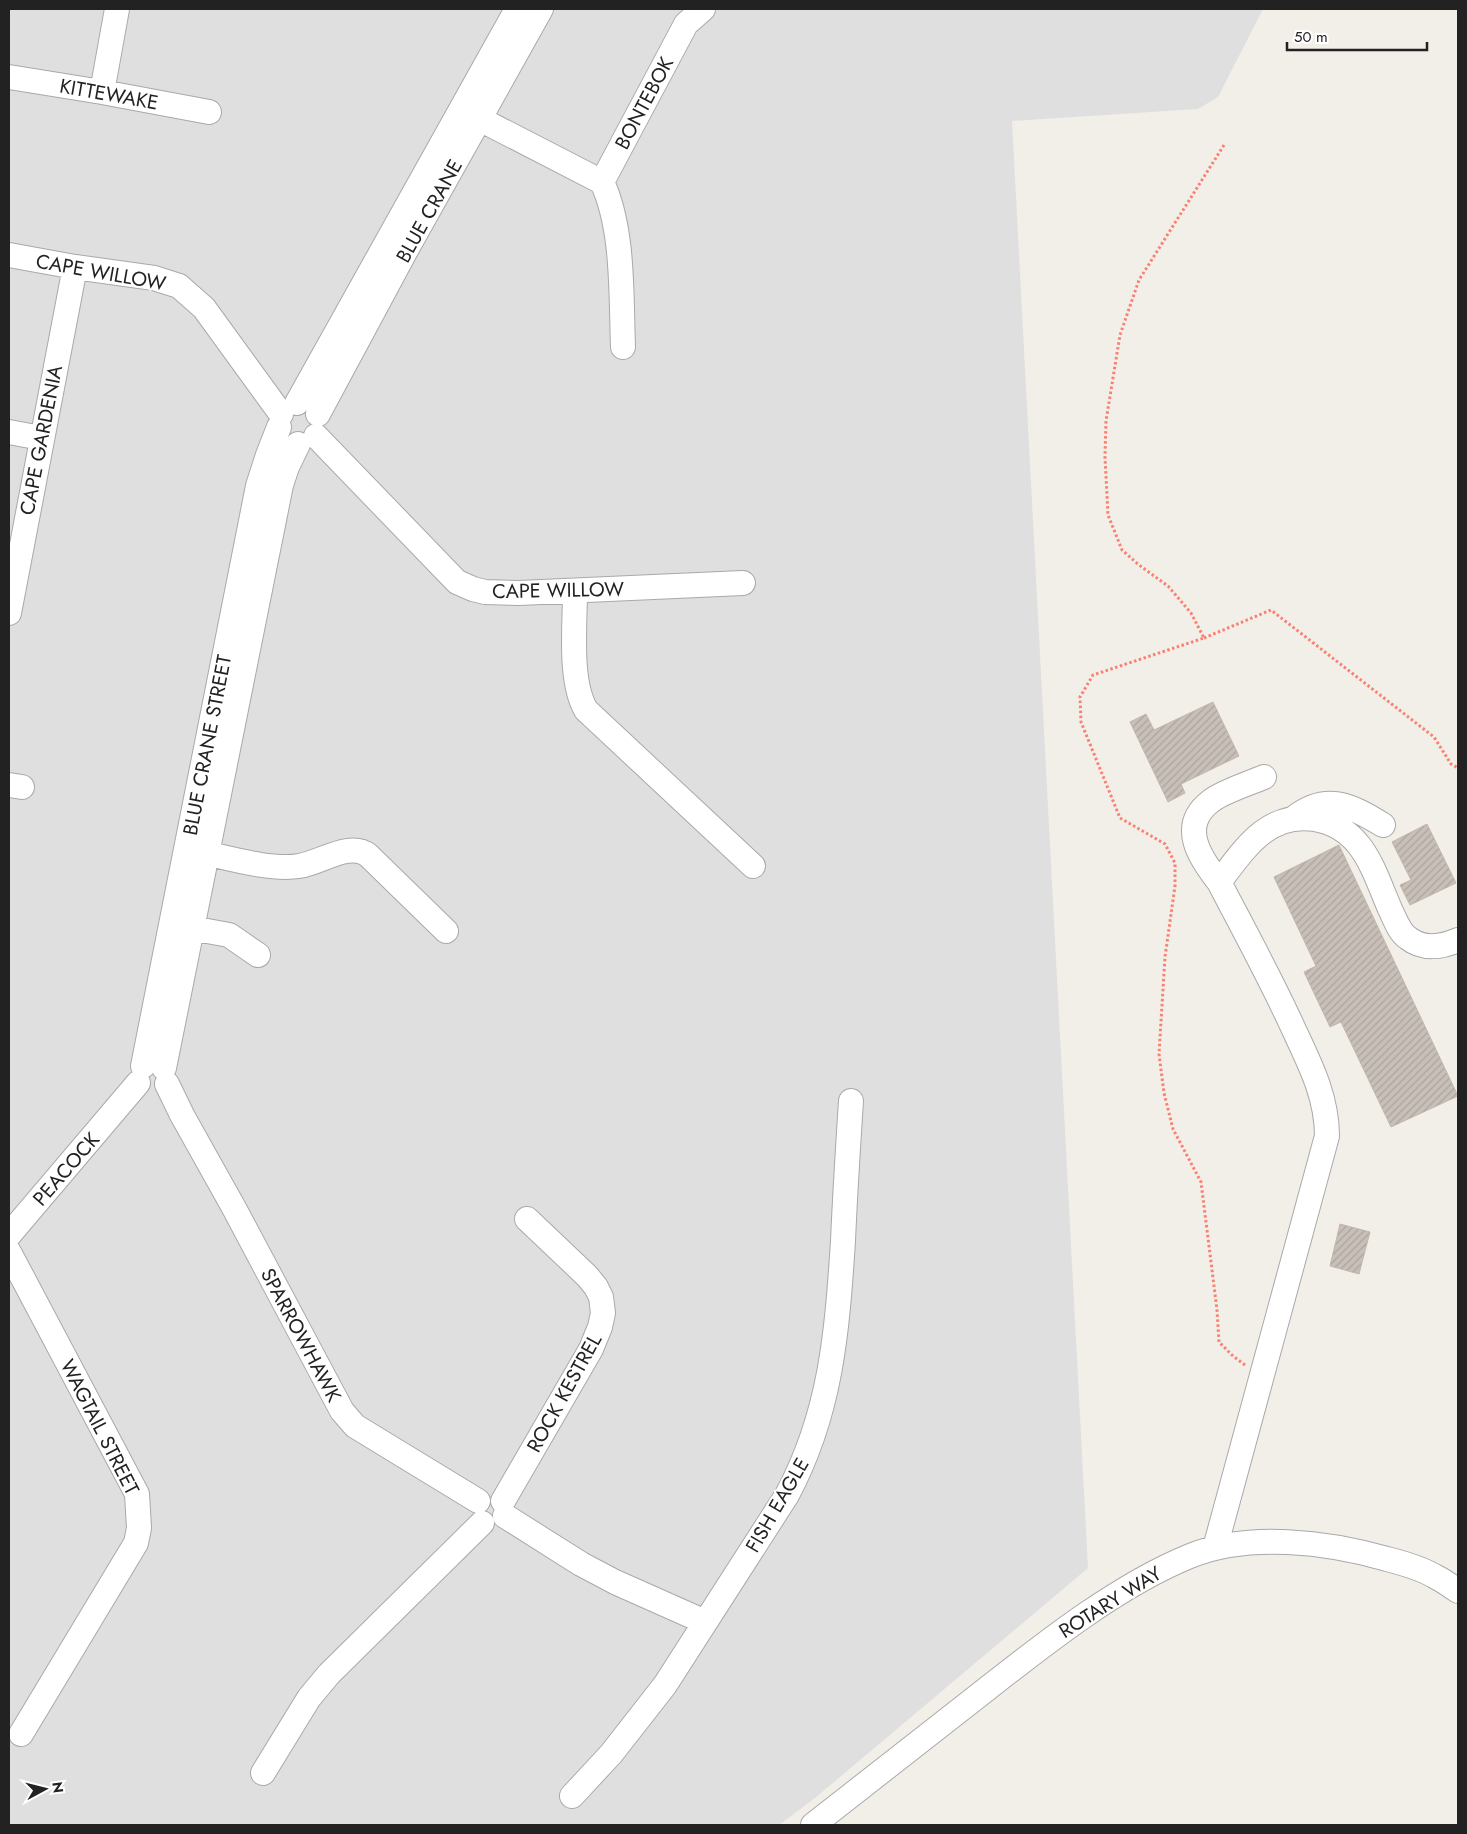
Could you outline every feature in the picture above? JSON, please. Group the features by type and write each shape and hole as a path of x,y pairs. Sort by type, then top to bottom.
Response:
{"street":[{"path":"102,92 117,9"},
{"name":"BLUE CRANE","path":"311,432 405,252 471,114 517,9"},
{"name":"BLUE CRANE","path":"286,415 471,114 541,9"},
{"name":"BONTEBOK","path":"602,182 694,16"},
{"name":"KITTEWAKE","path":"9,77 209,112"},
{"path":"471,114 602,182 610,199 615,223 623,347"},
{"name":"CAPE WILLOW","path":"9,254 74,267 154,278 179,286 204,308 286,415"},
{"name":"CAPE GARDENIA","path":"9,612 74,267"},
{"path":"309,406 311,432 292,443 286,439 281,433 286,415 309,406"},
{"name":"BLUE CRANE STREET","path":"152,1081 197,851 258,486 268,455 286,415"},
{"path":"9,432 41,438"},
{"name":"CAPE WILLOW","path":"311,432 457,582 473,589 485,592 575,591 743,583"},
{"name":"BLUE CRANE STREET","path":"152,1081 191,928 197,851 281,485 287,467 311,432"},
{"path":"575,591 575,671 578,691 586,710 753,866"},
{"path":"1215,1548 1327,1136 1324,1099 1280,997 1219,882 1204,862 1194,843 1194,829 1197,818 1212,800 1264,777"},
{"path":"1294,818 1306,809 1315,806 1323,804 1342,805 1359,810 1383,825"},
{"path":"1219,882 1257,836 1278,823 1294,818 1307,818 1331,823 1350,835 1359,844 1370,862 1398,926 1408,938 1429,946 1443,946 1458,940"},
{"path":"197,851 267,866 288,868 314,863 344,851 358,850 368,855 446,931"},
{"path":"191,928 229,935 258,955"},
{"name":"PEACOCK","path":"9,1235 122,1103 152,1081"},
{"name":"SPARROWHAWK","path":"152,1081 182,1115 234,1208 342,1411 360,1430 480,1512"},
{"name":"FISH EAGLE","path":"572,1796 611,1754 665,1685 787,1495 801,1469 827,1388 838,1322 851,1101"},
{"name":"ROCK KESTREL","path":"504,1509 591,1349 600,1327 603,1313 601,1297 596,1287 587,1276 527,1219"},
{"name":"WAGTAIL STREET","path":"9,1252 137,1494 139,1528 136,1543 21,1734"},
{"path":"263,1773 309,1698 329,1674 480,1512 481,1498 492,1494 497,1496 504,1509 582,1564 615,1582 705,1622"},
{"name":"ROTARY WAY","path":"813,1825 1052,1638 1146,1577 1191,1555 1215,1548 1276,1542 1339,1547 1411,1566 1436,1576 1458,1591"}],"path":[{"path":"1204,638 1191,613 1168,586 1122,550 1108,514 1105,484 1105,430 1120,335 1139,280 1224,145"},
{"path":"1262,1376 1232,1356 1220,1342 1218,1310 1201,1182 1173,1129 1164,1093 1160,1054 1165,957 1175,886 1175,863 1164,844 1120,818 1081,722 1080,697 1093,675 1204,638 1271,610 1434,737 1451,764 1458,768"}],"shaded area":[{"path":"9,9 1263,9 1218,97 1198,109 1012,121 1088,1568 815,1798 779,1825 9,1825"}],"building":[{"path":"1213,702 1239,756 1181,784 1185,793 1168,802 1130,722 1146,714 1154,730"},
{"path":"1427,824 1456,883 1410,905 1400,885 1411,880 1392,842"},
{"path":"1339,845 1458,1096 1391,1127 1341,1022 1330,1027 1304,972 1316,966 1274,877"},
{"path":"1340,1224 1370,1232 1359,1274 1330,1266"}]}
